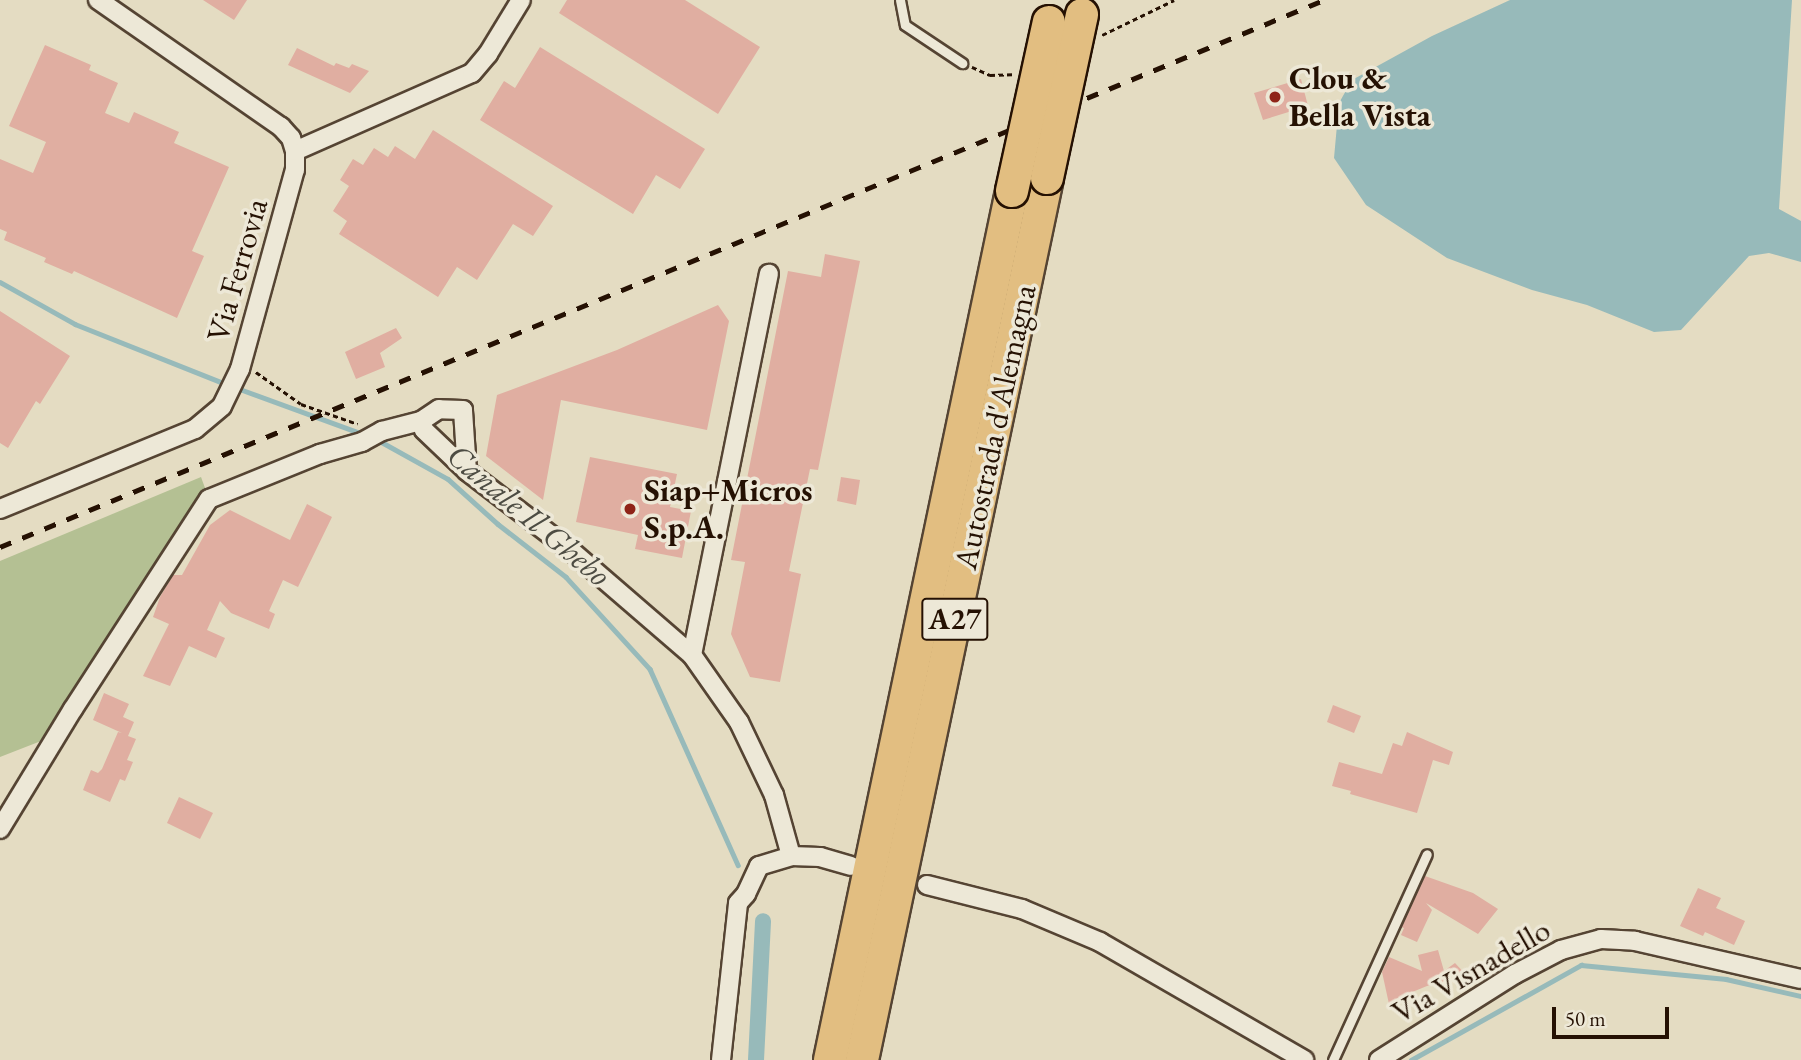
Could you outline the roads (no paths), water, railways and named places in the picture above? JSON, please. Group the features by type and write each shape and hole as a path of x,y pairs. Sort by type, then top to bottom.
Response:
{"highway":[{"name":"Autostrada d'Alemagna","path":"862,1060 1084,8"},
{"name":"Autostrada d'Alemagna","path":"830,1060 1051,11"}],"street":[{"path":"98,0 281,127 291,138 295,151 472,73 488,54 521,0"},
{"name":"Via Ferrovia","path":"0,509 195,429 229,397 239,374 288,201 295,170 295,151"},
{"path":"692,655 769,274"},
{"path":"0,829 73,709 209,499 320,453 362,442 382,431 421,421 439,409 463,410 467,471"},
{"path":"421,421 424,430 467,471 569,549 692,655 739,722 774,795 791,856"},
{"path":"721,1060 738,904 746,894 759,866 791,856 820,858 851,866"},
{"path":"927,885 1022,909 1100,942 1304,1060"},
{"name":"Via Visnadello","path":"1379,1060 1515,974 1561,950 1601,939 1635,941 1801,979"}],"lane":[{"path":"900,0 905,25 962,63"},
{"path":"1333,1060 1427,854"}],"water":[{"path":"1510,0 1792,0 1779,209 1801,221 1801,262 1769,253 1749,256 1681,330 1654,332 1587,305 1532,290 1447,258 1366,205 1334,158 1339,103 1352,80 1432,36"}],"waterway":[{"name":"Canale Il Ghebo","path":"0,282 75,324 228,385"},
{"name":"Canale Il Ghebo","path":"237,388 363,434"},
{"name":"Canale Il Ghebo","path":"378,440 448,479 498,524 566,577 650,669 738,865"},
{"name":"Canale Il Ghebo","path":"756,1060 763,921"},
{"name":"Canale Il Ghebo","path":"1411,1060 1581,965 1726,979 1801,996"}],"railway":[{"path":"0,547 1324,0"}],"place":[{"name":"Clou & Bella Vista","path":"1275,97"},
{"name":"Siap+Micros S.p.A.","path":"630,509"}]}
